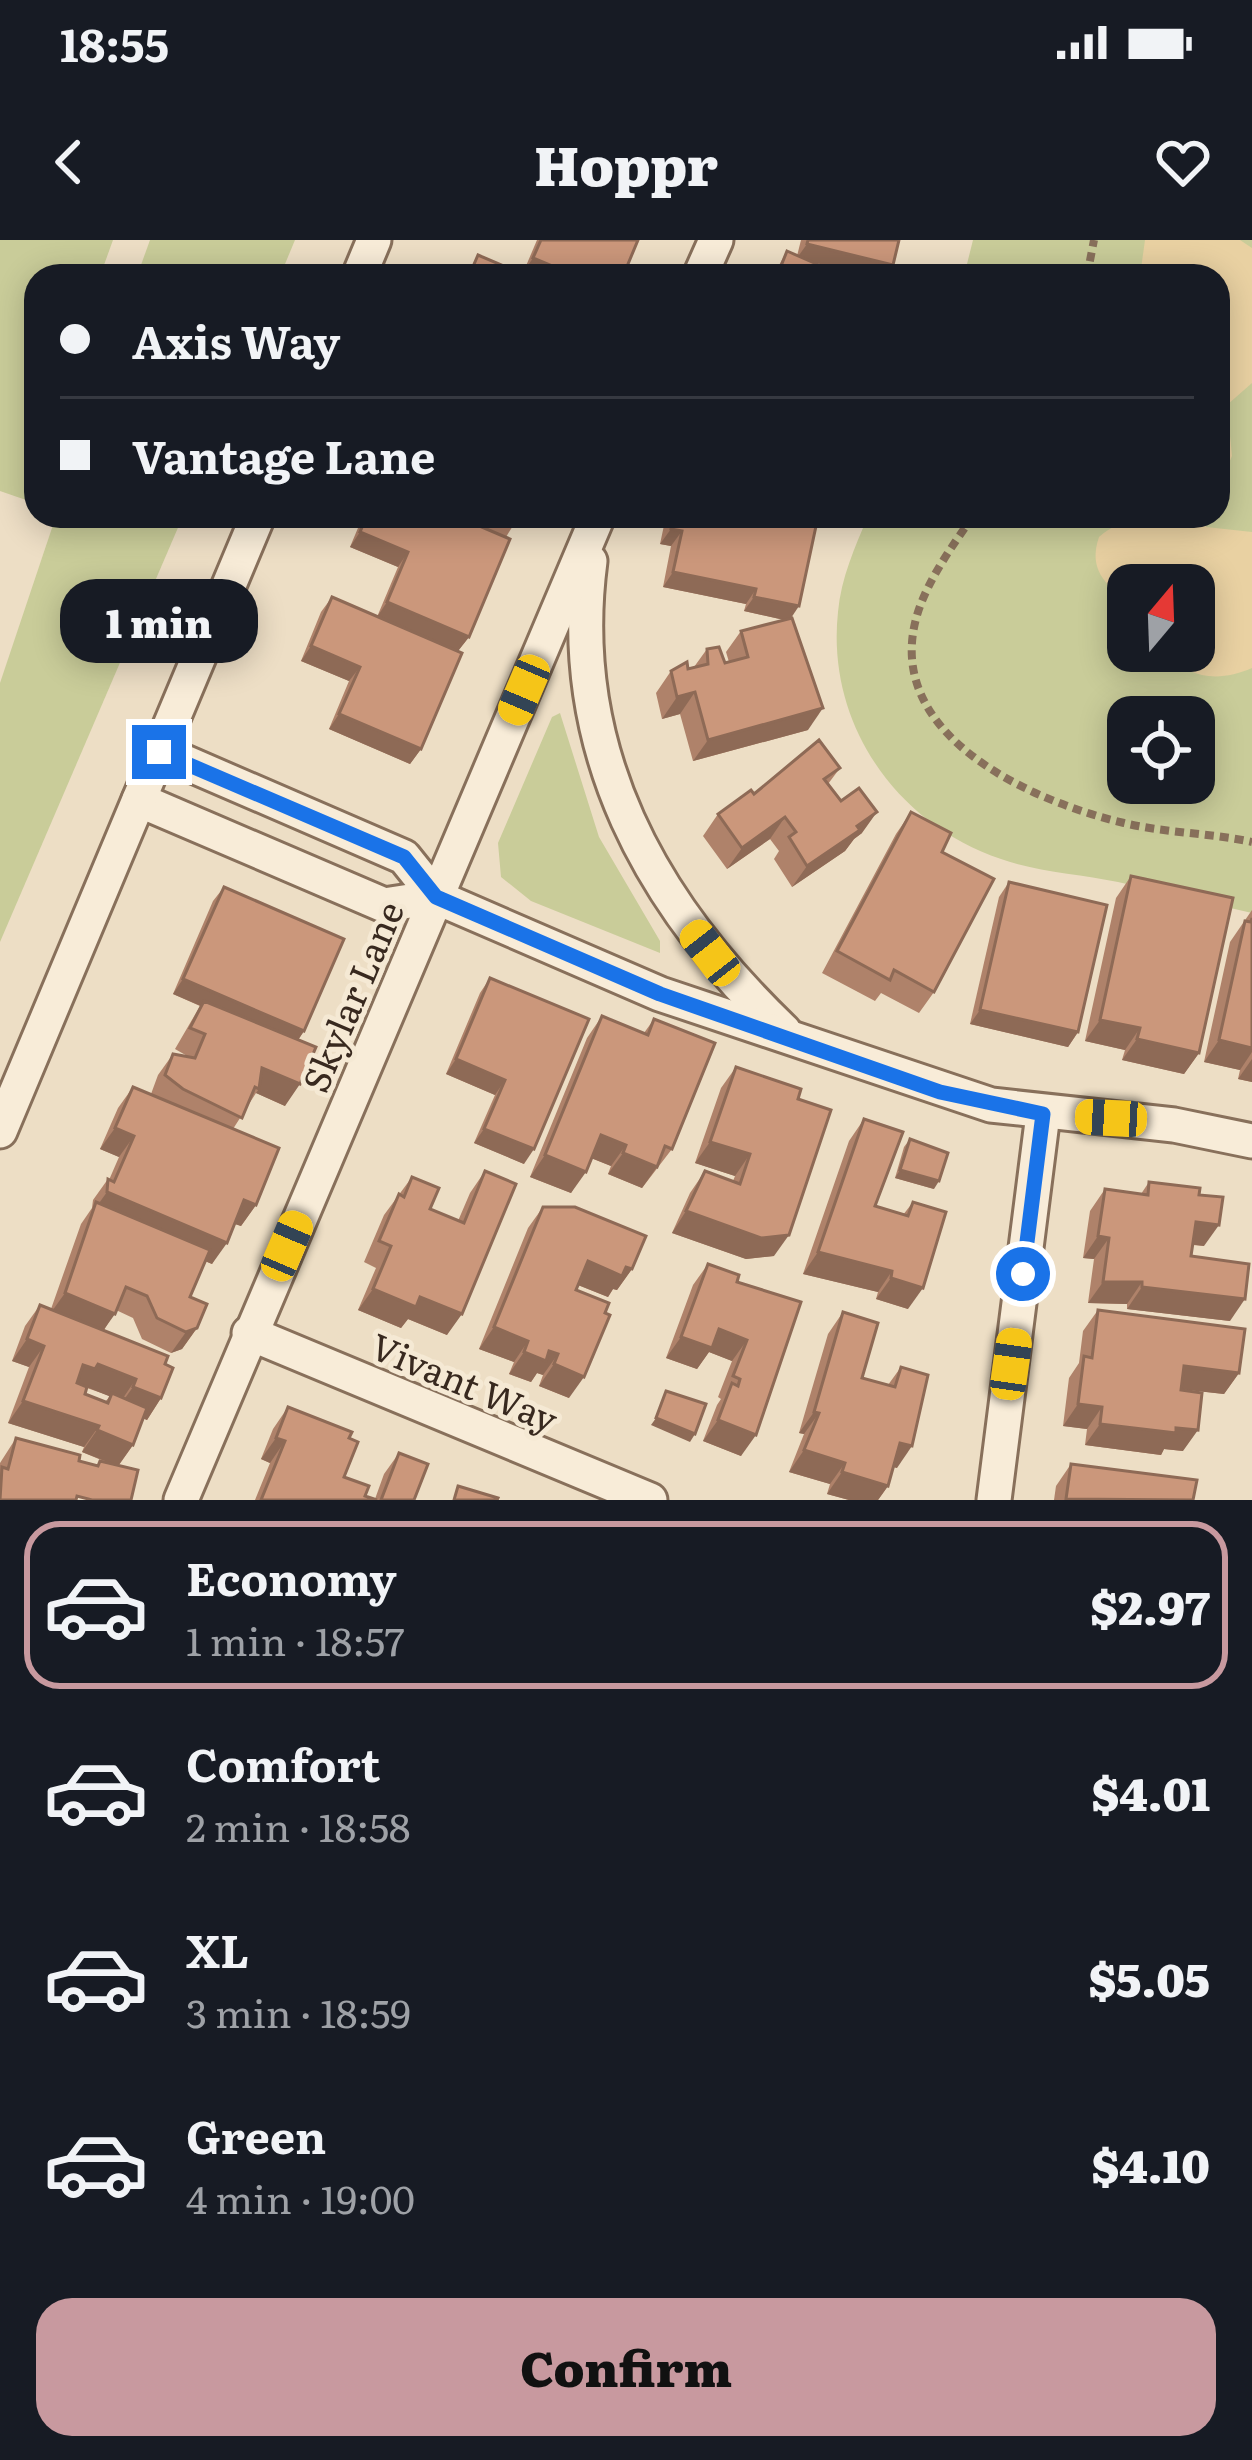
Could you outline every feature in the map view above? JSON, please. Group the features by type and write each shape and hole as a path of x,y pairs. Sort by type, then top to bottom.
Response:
{"street":[{"path":"0,1131 253,528"},
{"name":"Skylar Lane","path":"182,1500 594,528"},
{"name":"Skylar Lane","path":"596,528 586,644 606,758 630,833 722,968 794,1040"},
{"path":"159,752 404,857 436,897 660,994 940,1092 1043,1114 1174,1125 1252,1142"},
{"path":"140,800 384,905 436,897"},
{"path":"994,1500 1043,1114"},
{"name":"Vivant Way","path":"249,1333 650,1500"}],"path":[{"path":"966,528 928,588 913,638 919,686 940,730 1004,775 1076,808 1146,828 1252,842"}],"green space":[{"path":"0,240 113,240 104,264 24,264 24,499 0,491"},
{"path":"150,240 295,240 285,264 141,264"},
{"path":"973,240 1252,240 1252,913 1001,859 963,843 930,821 900,795 857,730 837,653 845,575 863,528 1230,528 1230,264 967,264"},
{"path":"52,528 178,528 0,942 0,683"},
{"path":"560,713 599,837 660,941 660,953 531,901 501,877 498,843 552,717"}],"sand":[{"path":"1145,240 1240,240 1252,248 1252,383 1230,402 1230,264 1142,264"},
{"path":"1113,528 1252,532 1252,668 1217,676 1192,672 1215,672 1215,564 1107,564 1107,583 1097,567 1099,537"}],"building":[{"path":"541,240 638,240 628,264 547,264 533,258"},
{"path":"808,240 899,240 893,264 807,244"},
{"path":"787,251 817,264 782,264"},
{"path":"478,255 499,264 474,264"},
{"path":"362,528 484,528 510,539 469,637 387,602 408,552 360,532"},
{"path":"816,528 799,606 754,597 756,589 673,572 682,531 671,529"},
{"path":"332,597 462,653 421,749 339,714 360,667 311,646"},
{"path":"792,618 823,708 708,740 695,692 677,697 671,671 687,662 688,669 708,664 707,649 719,647 725,663 748,657 741,631"},
{"path":"819,740 840,768 824,779 841,801 859,788 877,812 857,826 860,830 807,866 789,837 796,832 785,817 742,848 718,814 751,790 754,794"},
{"path":"911,812 951,833 942,852 994,879 934,992 894,970 890,980 837,951"},
{"path":"1131,876 1233,898 1199,1053 1137,1039 1140,1028 1100,1020"},
{"path":"1009,882 1107,905 1078,1032 980,1010"},
{"path":"224,887 344,939 304,1031 183,979"},
{"path":"1252,918 1252,1048 1219,1040 1245,921"},
{"path":"490,978 589,1019 534,1149 484,1129 505,1080 456,1059"},
{"path":"204,1001 316,1047 300,1084 262,1068 259,1089 255,1087 242,1118 165,1075 173,1054 195,1058 205,1034 190,1028"},
{"path":"602,1016 648,1035 654,1019 715,1043 672,1149 665,1146 657,1167 623,1153 626,1145 601,1135 586,1172 545,1155"},
{"path":"736,1067 801,1089 798,1099 831,1110 789,1235 761,1238 686,1211 705,1171 740,1184 750,1154 710,1142"},
{"path":"133,1087 279,1148 256,1205 244,1200 227,1243 107,1192 108,1179 114,1182 134,1136 115,1128"},
{"path":"864,1119 903,1132 875,1206 908,1216 913,1202 946,1212 923,1288 891,1278 892,1271 818,1252"},
{"path":"910,1139 948,1153 939,1181 900,1170"},
{"path":"485,1171 516,1184 462,1314 420,1297 416,1307 373,1289 391,1246 379,1241 399,1194 404,1197 412,1177 439,1188 430,1209 464,1223"},
{"path":"1149,1182 1200,1188 1199,1195 1223,1197 1219,1225 1196,1222 1191,1256 1249,1264 1245,1299 1142,1287 1142,1282 1103,1282 1109,1238 1098,1236 1105,1189 1148,1195"},
{"path":"96,1202 210,1250 190,1297 207,1304 197,1328 186,1332 157,1318 147,1296 126,1287 115,1314 65,1293"},
{"path":"543,1207 575,1207 646,1236 632,1269 626,1267 622,1276 588,1261 576,1290 609,1303 605,1313 610,1315 584,1377 554,1364 558,1354 549,1351 546,1361 524,1352 528,1341 494,1327"},
{"path":"708,1264 739,1275 737,1282 801,1302 756,1435 718,1420 732,1383 738,1386 740,1379 733,1376 747,1340 719,1329 712,1348 681,1337"},
{"path":"40,1305 168,1356 165,1364 173,1368 161,1398 133,1387 136,1379 98,1364 95,1369 83,1365 77,1383 87,1387 85,1394 108,1403 112,1393 147,1408 133,1445 97,1430 99,1426 23,1401 44,1346 27,1339"},
{"path":"1098,1310 1245,1329 1239,1373 1184,1366 1181,1390 1202,1393 1198,1430 1176,1428 1176,1433 1100,1424 1102,1407 1078,1404 1084,1356 1092,1358"},
{"path":"843,1312 878,1323 862,1378 895,1387 901,1367 928,1375 912,1446 900,1443 888,1486 842,1472 845,1463 804,1450 819,1413 814,1412"},
{"path":"666,1391 706,1404 695,1434 656,1418"},
{"path":"288,1407 352,1432 349,1438 358,1442 344,1477 369,1486 365,1496 377,1500 261,1500 285,1441 276,1438"},
{"path":"16,1438 80,1455 79,1461 98,1466 100,1461 138,1470 131,1500 77,1496 76,1500 0,1500 2,1467 8,1469"},
{"path":"399,1453 428,1464 414,1500 381,1500"},
{"path":"1071,1464 1197,1480 1193,1500 1066,1499"},
{"path":"458,1486 498,1498 454,1500"}],"route":[{"path":"159,752 404,857 436,897 660,994 940,1092 1043,1114 1023,1274"}]}
